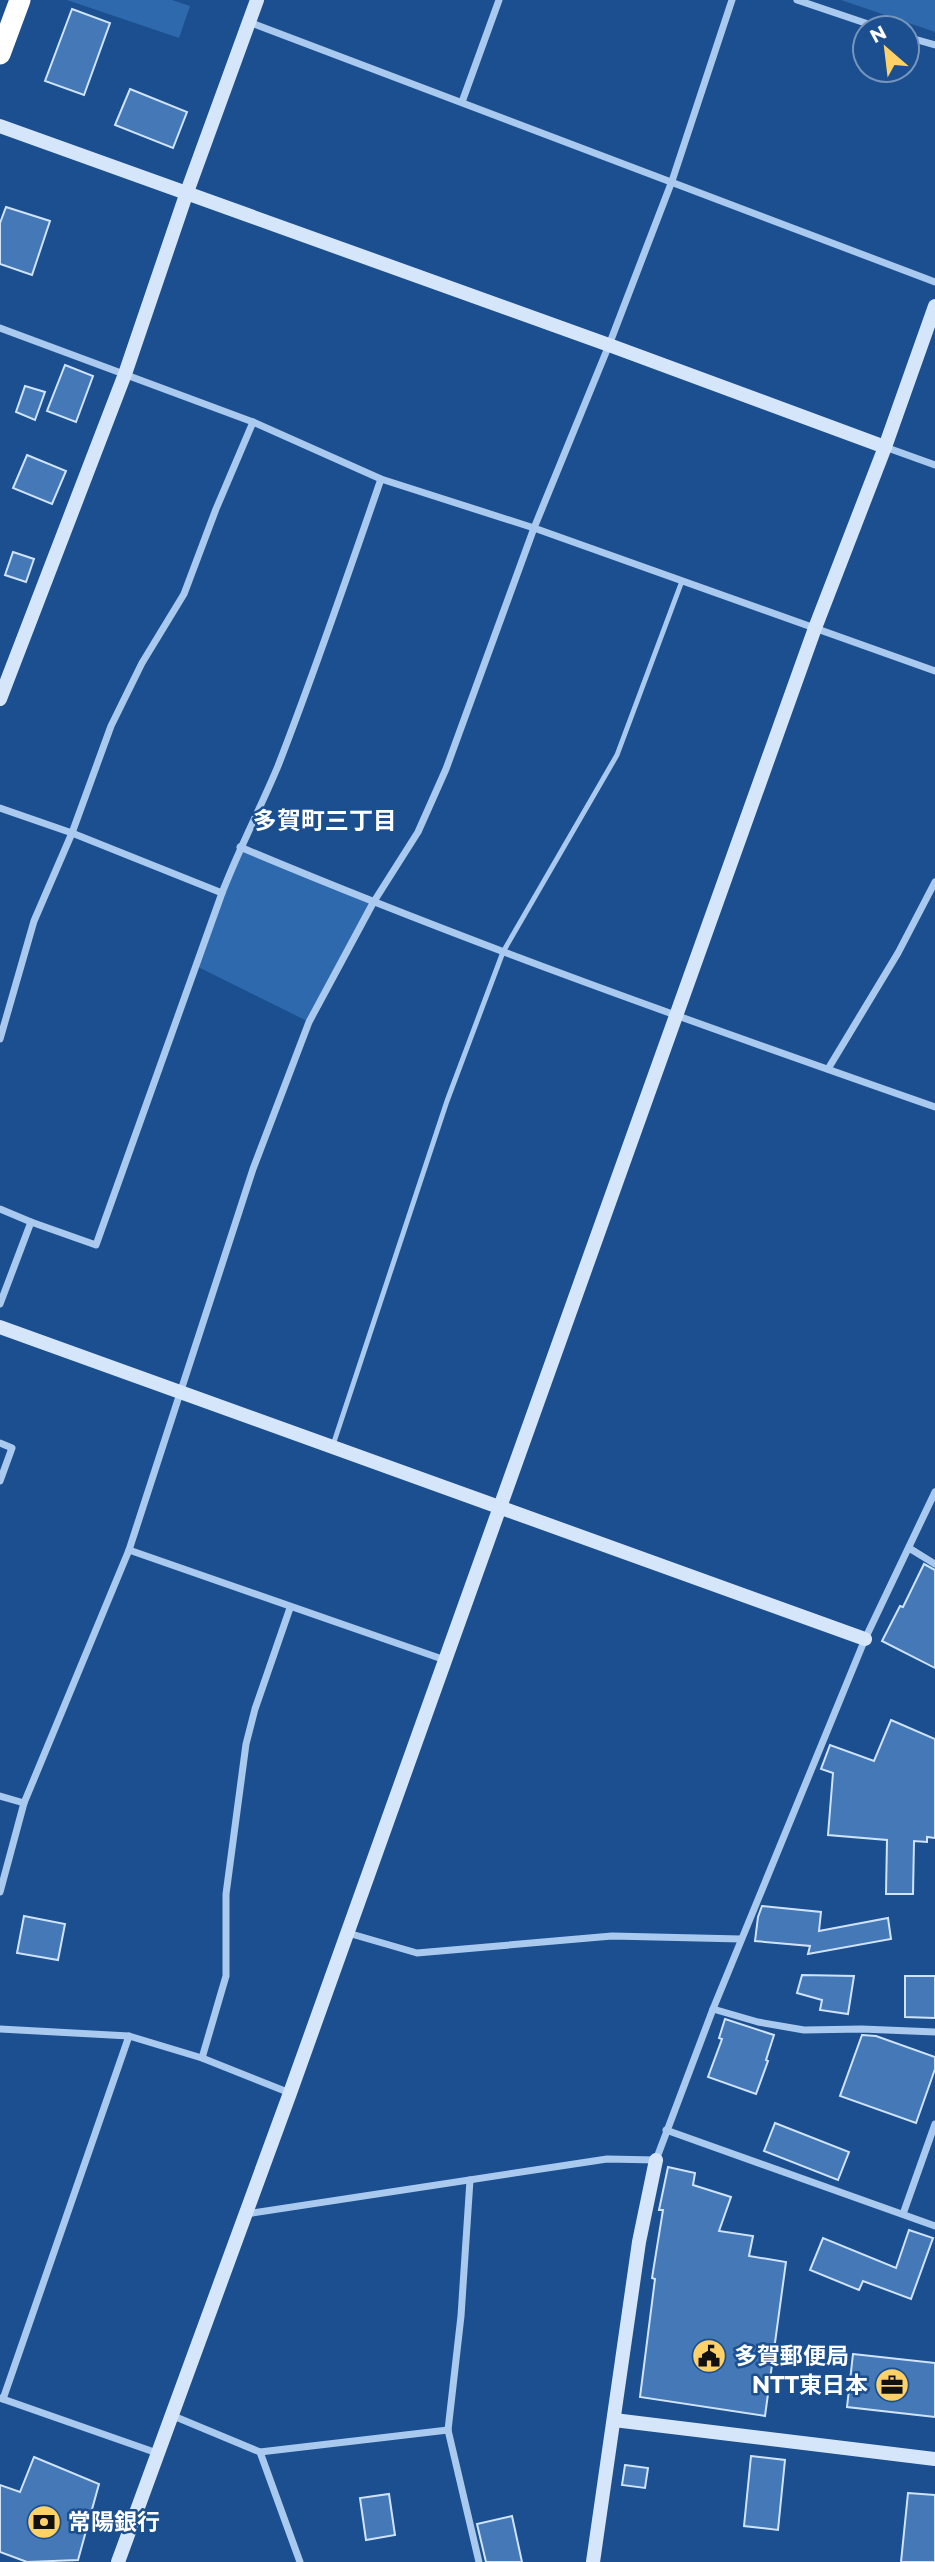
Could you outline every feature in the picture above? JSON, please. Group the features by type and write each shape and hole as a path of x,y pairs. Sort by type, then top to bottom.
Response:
{"highway":[{"path":"0,54 20,0"}],"street":[{"path":"0,699 125,374 187,192 257,0"},
{"path":"462,102 499,0"},
{"path":"0,1892 24,1803 129,1550 253,1169 309,1022 373,903 418,832 446,769 534,528 610,345 672,181 732,0"},
{"path":"797,0 851,18"},
{"path":"249,22 935,282"},
{"path":"0,126 935,465"},
{"path":"118,2562 348,1933 815,628 886,447 935,306"},
{"path":"0,328 253,422 381,479 534,528 935,671"},
{"path":"0,1039 34,921 72,833 111,726 142,663 184,594 253,422"},
{"path":"0,1209 96,1245 222,893 281,756 332,621 381,479"},
{"path":"0,808 72,833 222,893"},
{"path":"240,847 373,903 503,952 935,1107"},
{"path":"828,1069 898,953 935,883"},
{"path":"0,1304 31,1222"},
{"path":"0,1326 865,1639"},
{"path":"0,1443 12,1448 0,1481"},
{"path":"593,2562 639,2242 656,2160 741,1939 865,1639 935,1492"},
{"path":"909,1548 935,1564"},
{"path":"129,1550 445,1660"},
{"path":"202,2058 226,1976 226,1894 246,1744 255,1709 290,1608"},
{"path":"0,1796 24,1803"},
{"path":"348,1933 417,1953 612,1936 741,1939"},
{"path":"713,2009 758,2022 804,2030 935,2032"},
{"path":"0,2029 129,2036 202,2058 290,2093"},
{"path":"129,2036 2,2399 158,2453"},
{"path":"903,2214 935,2124"},
{"path":"666,2130 935,2226"},
{"path":"246,2214 607,2159 656,2160"},
{"path":"470,2180 461,2316 448,2430 479,2562"},
{"path":"170,2415 260,2452 448,2430"},
{"path":"614,2420 935,2459"},
{"path":"260,2452 300,2562"}],"lane":[{"path":"332,1446 447,1101 503,952 617,755 682,581"}],"shaded area":[{"path":"67,0 172,0 190,6 179,38"},
{"path":"841,0 935,0 935,32 921,27 921,14 882,14"},
{"path":"240,847 373,903 309,1022 196,966"}],"building":[{"path":"72,9 110,23 84,95 45,81"},
{"path":"130,89 187,112 173,148 115,125"},
{"path":"6,207 50,221 32,275 0,264 0,223"},
{"path":"65,365 93,376 76,422 47,411"},
{"path":"25,386 45,392 35,420 16,412"},
{"path":"27,455 66,471 52,504 13,488"},
{"path":"13,552 34,559 26,582 5,575"},
{"path":"924,1564 935,1570 935,1668 882,1641 900,1606 903,1607"},
{"path":"891,1720 935,1739 935,1838 927,1837 927,1842 914,1841 913,1894 886,1894 887,1840 828,1835 833,1773 821,1769 830,1745 874,1761"},
{"path":"762,1906 821,1912 819,1931 888,1918 891,1939 808,1954 810,1946 755,1941"},
{"path":"24,1916 65,1924 58,1960 17,1953"},
{"path":"802,1975 854,1976 848,2014 820,2010 822,2000 797,1993"},
{"path":"905,1976 935,1976 935,2018 905,2017"},
{"path":"725,2019 774,2035 756,2094 708,2077 722,2039 719,2038"},
{"path":"862,2035 876,2036 935,2057 935,2069 916,2123 840,2096"},
{"path":"775,2123 849,2152 838,2180 764,2151"},
{"path":"668,2167 695,2173 693,2185 731,2197 719,2231 753,2236 749,2256 786,2262 765,2416 640,2397 655,2279 652,2278 663,2210 659,2210"},
{"path":"909,2230 933,2238 911,2299 863,2281 859,2290 810,2270 823,2238 896,2268"},
{"name":"NTT東日本","path":"853,2354 935,2363 935,2417 847,2407"},
{"path":"751,2456 785,2460 778,2530 744,2526"},
{"name":"常陽銀行","path":"34,2457 99,2484 78,2560 27,2562 0,2552 0,2485 20,2492"},
{"path":"625,2465 648,2468 645,2488 622,2485"},
{"path":"908,2493 935,2495 935,2562 901,2562"},
{"path":"389,2494 395,2535 366,2540 360,2498"},
{"path":"512,2516 522,2562 486,2562 477,2524"}],"place":[{"name":"多賀郵便局","path":"709,2356"},
{"name":"NTT東日本","path":"892,2385"},
{"name":"常陽銀行","path":"44,2522"}],"district":[{"name":"多賀町三丁目","path":"325,821"}]}
